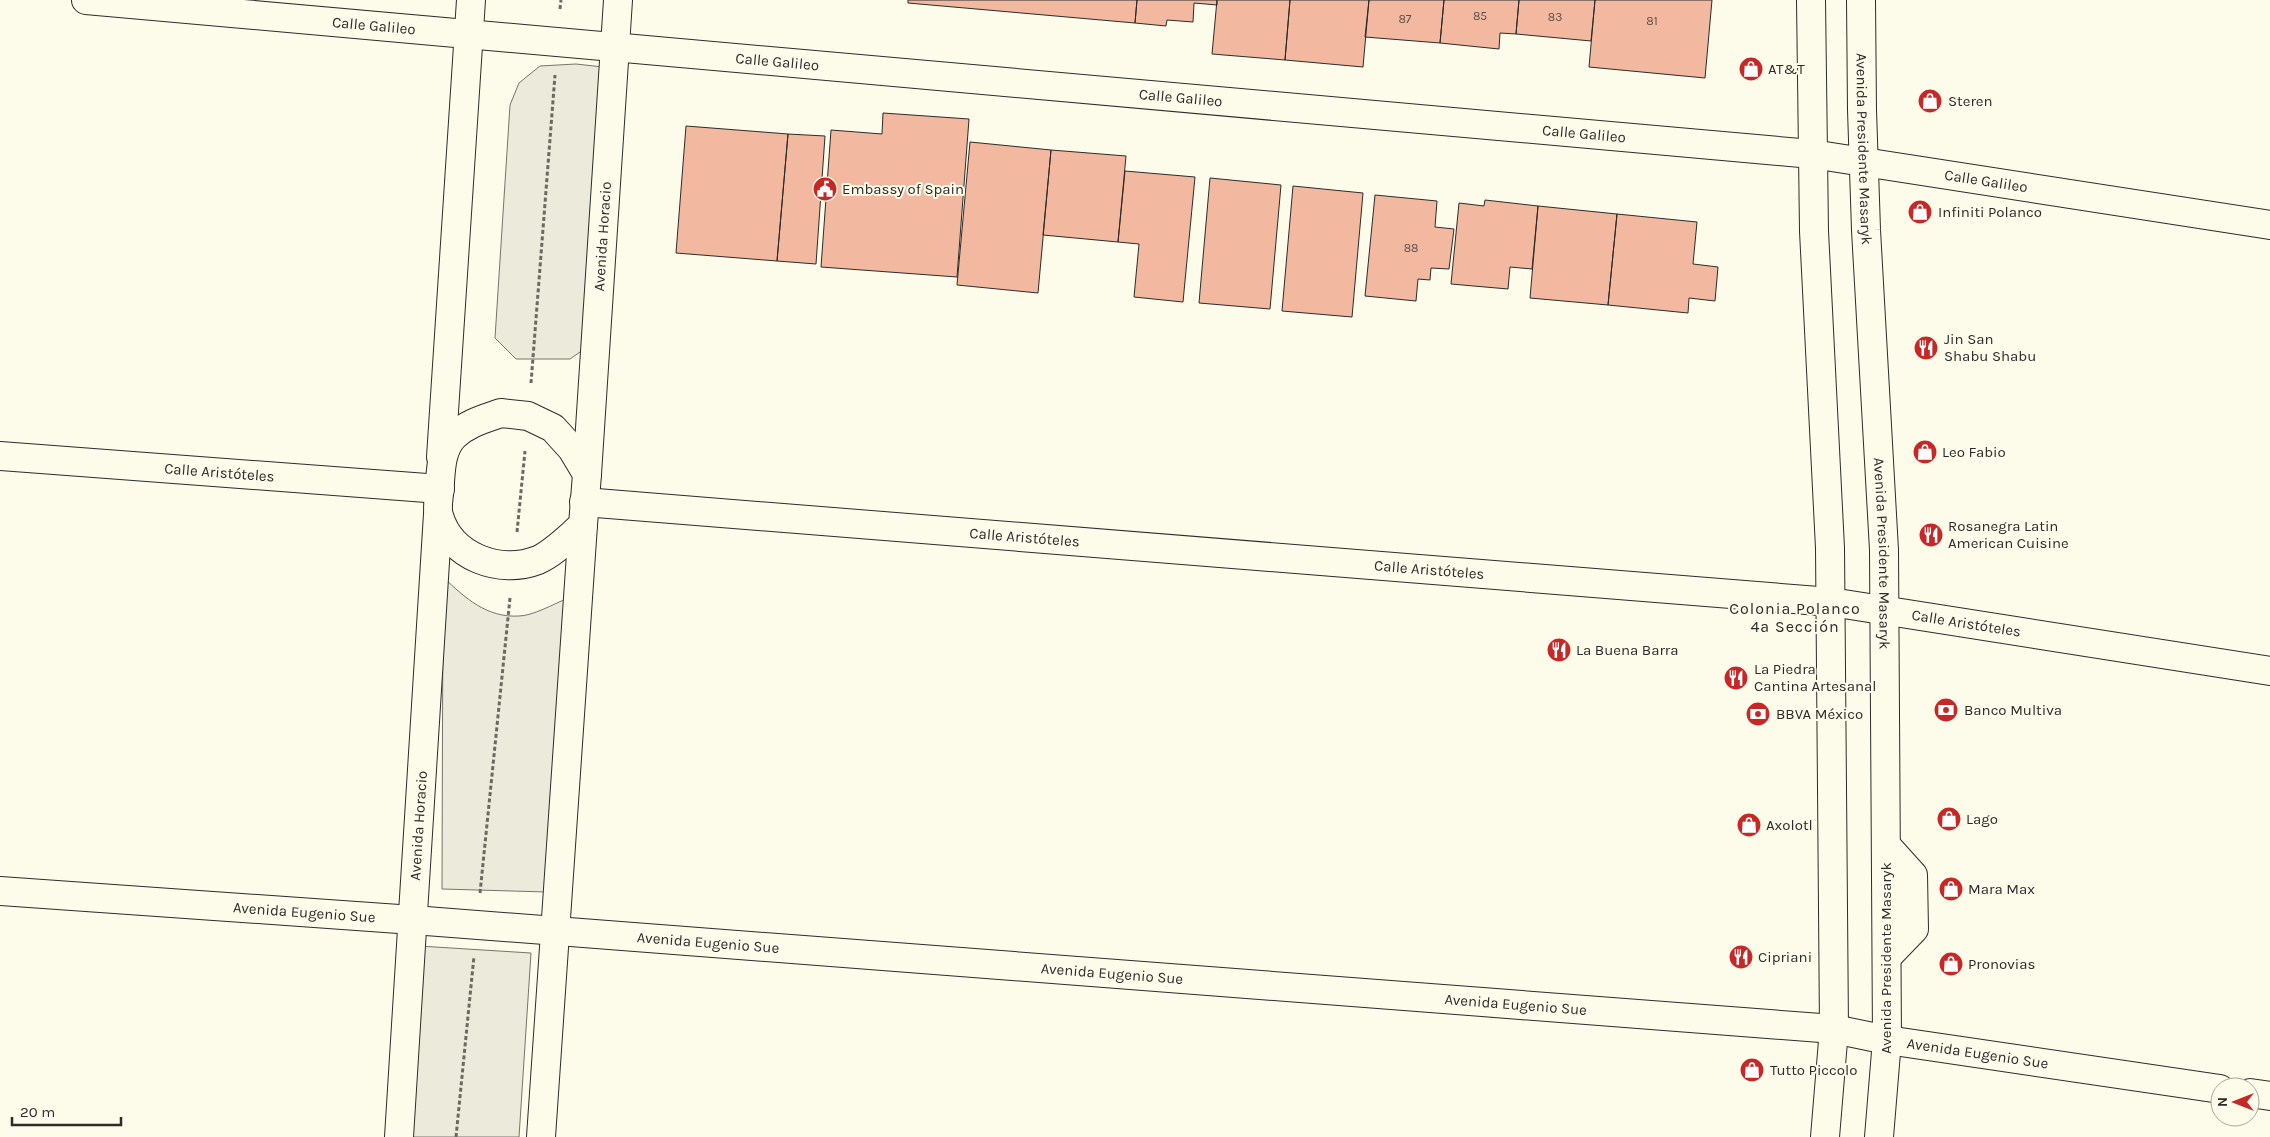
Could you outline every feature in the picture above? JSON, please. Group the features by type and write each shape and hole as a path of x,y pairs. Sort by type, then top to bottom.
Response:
{"street":[{"name":"Calle Galileo","path":"86,0 1812,154 2270,225"},
{"path":"471,0 439,502 447,536 466,553 488,564 513,566 538,560 584,514"},
{"name":"Avenida Horacio","path":"587,474 618,0"},
{"path":"1812,0 1812,154 1831,602 1834,1029 1825,1137"},
{"name":"Avenida Presidente Masaryk","path":"1861,0 1864,162 1884,550 1888,1040 1879,1137"},
{"path":"441,460 452,437 475,421 501,413 528,416 553,428 572,449 587,474 541,1137"},
{"name":"Calle Aristóteles","path":"0,456 439,502"},
{"name":"Avenida Horacio","path":"399,1137 439,502"},
{"name":"Calle Aristóteles","path":"584,514 1831,602 2270,671"},
{"name":"Avenida Eugenio Sue","path":"0,891 413,920 1834,1029 1888,1040 2210,1088"}],"shaded area":[{"path":"576,64 603,67 593,343 570,359 516,359 495,338 510,105 519,83 540,66"},
{"path":"443,577 477,605 497,614 507,616 530,614 566,599 547,892 442,889"},
{"path":"419,946 531,953 519,1137 407,1137"}],"building":[{"path":"908,0 1137,0 1135,23 908,3"},
{"path":"1137,0 1217,0 1217,5 1194,3 1193,22 1167,20 1166,26 1135,23"},
{"path":"1217,0 1290,0 1285,60 1212,54"},
{"path":"1290,0 1369,0 1363,67 1285,60"},
{"path":"1369,0 1444,0 1440,43 1365,37"},
{"path":"1444,0 1519,0 1516,34 1500,33 1499,49 1440,43"},
{"path":"1519,0 1595,0 1591,41 1516,34"},
{"path":"1595,0 1712,0 1705,78 1589,67"},
{"path":"883,113 969,119 957,277 821,267 831,130 882,134"},
{"path":"686,126 788,134 777,261 676,253"},
{"path":"788,134 825,136 816,264 777,261"},
{"path":"970,142 1051,150 1038,293 957,285"},
{"path":"1051,150 1126,156 1118,242 1043,235"},
{"path":"1125,171 1195,177 1183,302 1134,297 1139,244 1118,242"},
{"path":"1210,178 1281,185 1270,309 1199,303"},
{"path":"1293,186 1363,193 1352,317 1282,311"},
{"path":"1375,195 1437,201 1435,227 1454,229 1449,269 1431,268 1430,280 1418,279 1416,301 1365,296"},
{"path":"1485,200 1538,206 1532,269 1510,267 1508,289 1451,284 1459,203 1484,206"},
{"path":"1538,206 1617,214 1608,305 1530,298"},
{"path":"1617,214 1697,222 1693,264 1718,267 1715,301 1689,298 1688,313 1608,305"}],"place":[{"name":"AT&T","path":"1751,69"},
{"name":"Steren","path":"1930,101"},
{"name":"Embassy of Spain","path":"825,189"},
{"name":"Infiniti Polanco","path":"1920,212"},
{"name":"Jin San Shabu Shabu","path":"1926,348"},
{"name":"Leo Fabio","path":"1925,452"},
{"name":"Rosanegra Latin American Cuisine","path":"1931,535"},
{"name":"La Buena Barra","path":"1559,650"},
{"name":"La Piedra Cantina Artesanal","path":"1736,678"},
{"name":"Banco Multiva","path":"1946,710"},
{"name":"BBVA México","path":"1758,714"},
{"name":"Lago","path":"1949,819"},
{"name":"Axolotl","path":"1749,825"},
{"name":"Mara Max","path":"1951,889"},
{"name":"Cipriani","path":"1741,957"},
{"name":"Pronovias","path":"1951,964"},
{"name":"Tutto Piccolo","path":"1752,1070"}],"district":[{"name":"Colonia Polanco 4ª Sección","path":"1795,617"}]}
